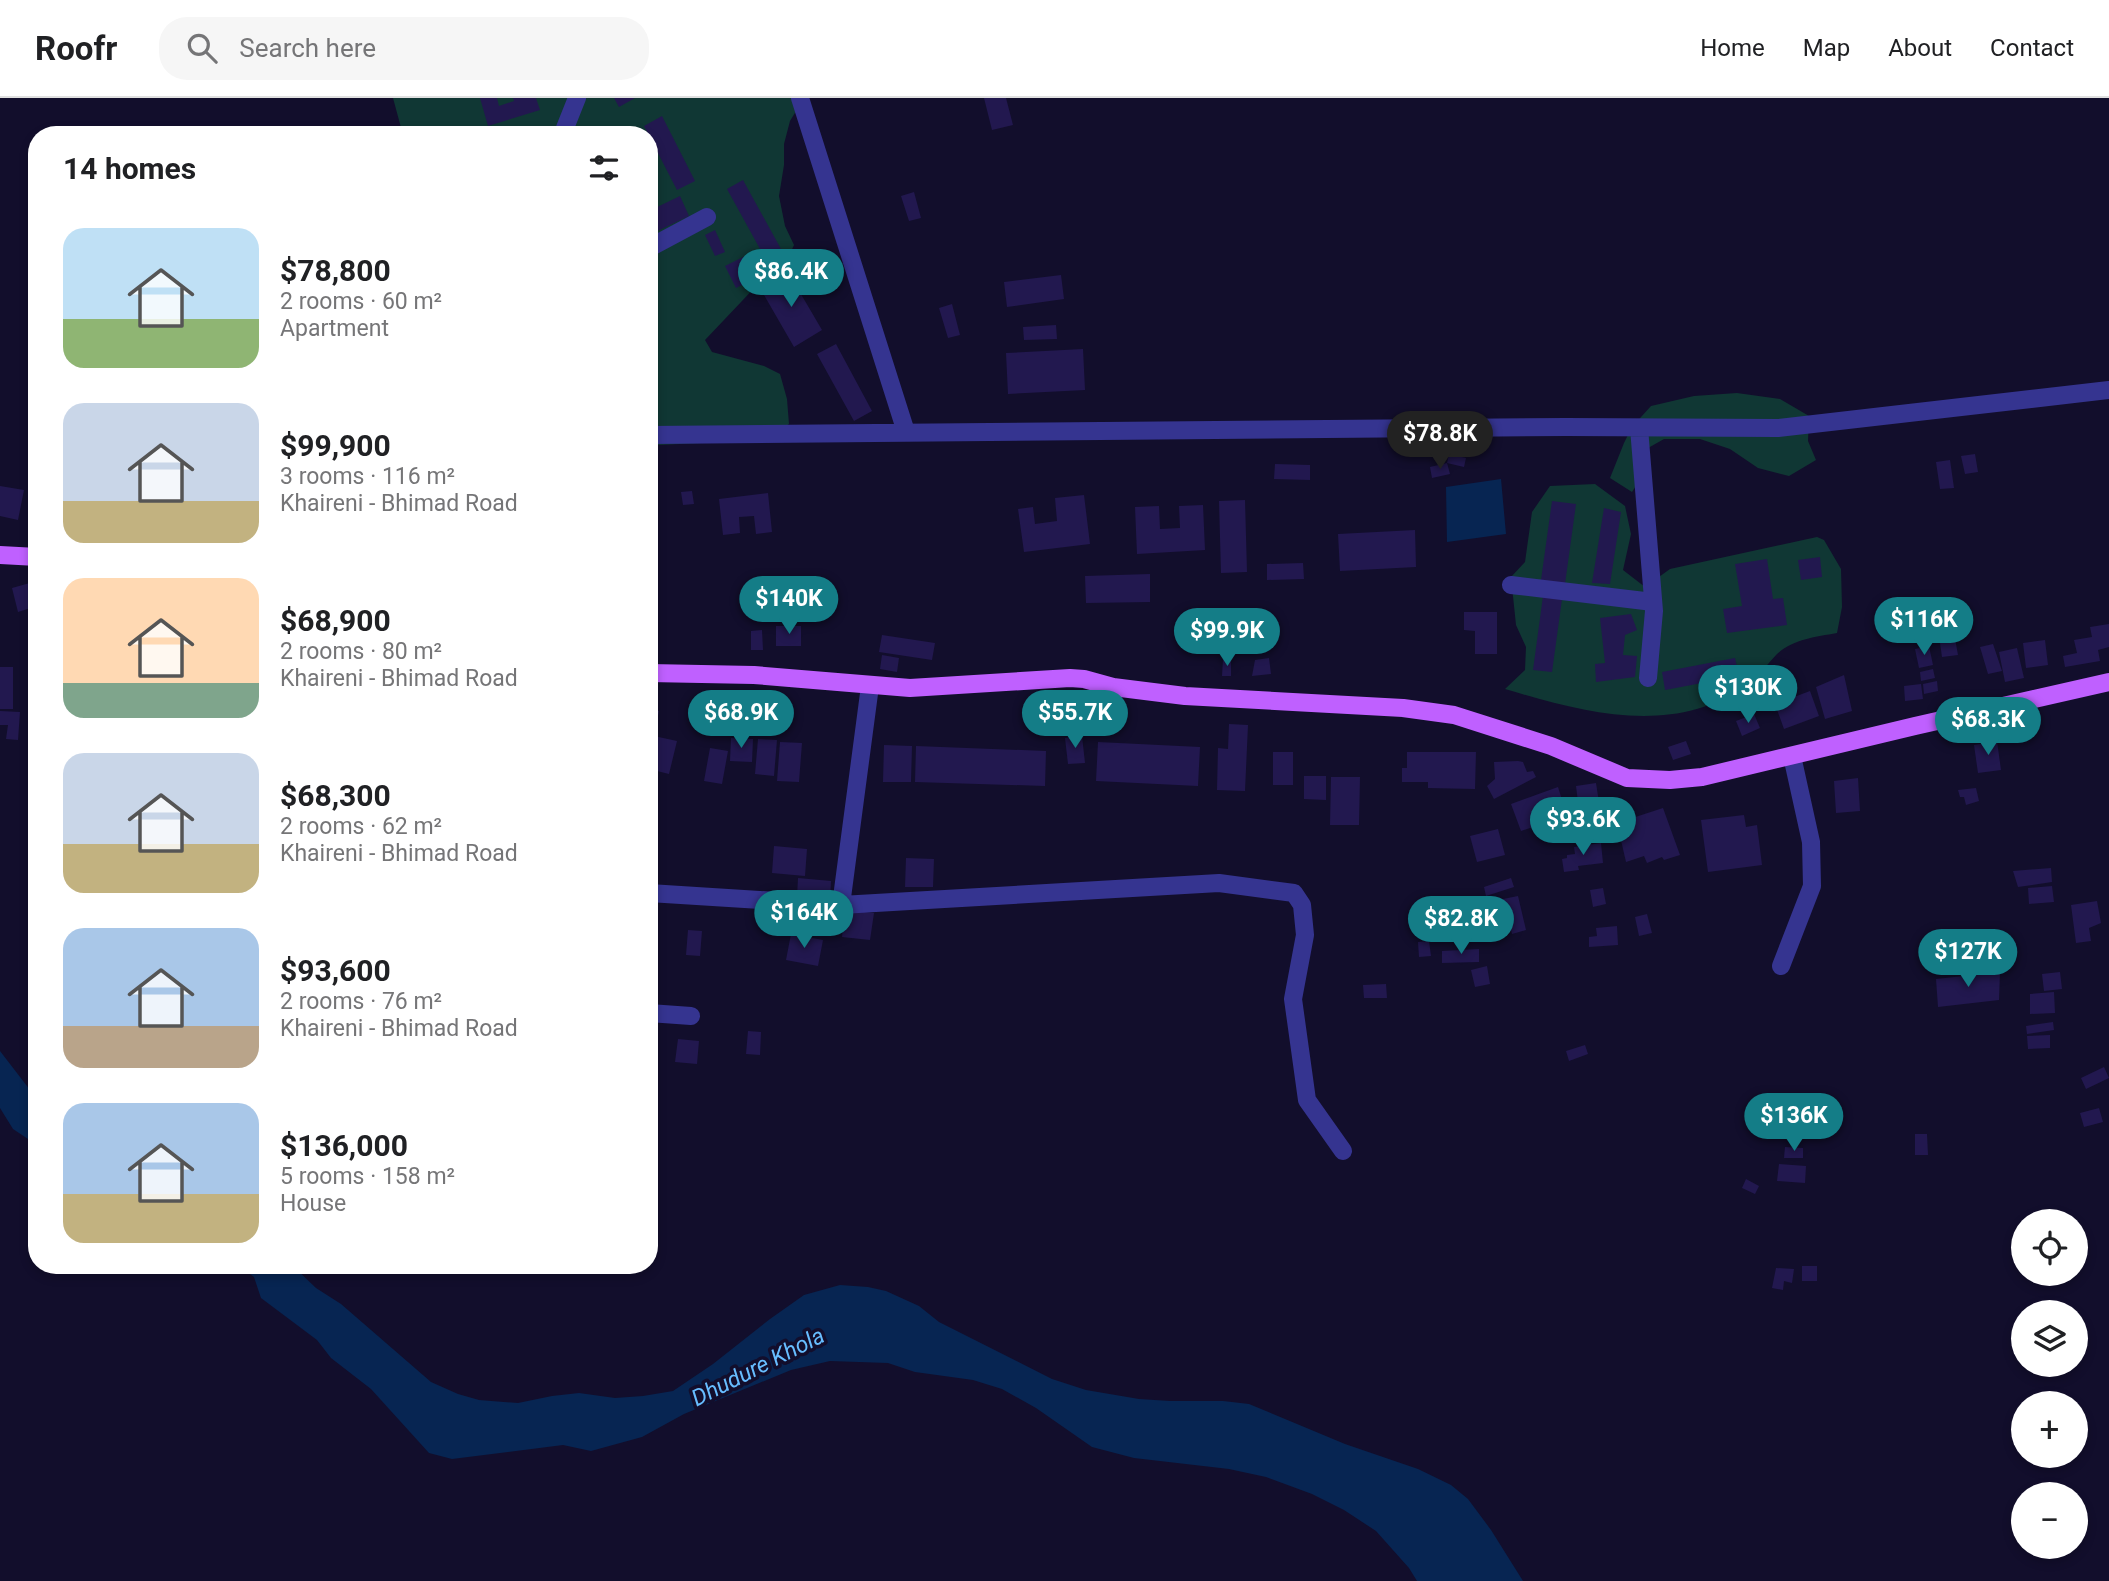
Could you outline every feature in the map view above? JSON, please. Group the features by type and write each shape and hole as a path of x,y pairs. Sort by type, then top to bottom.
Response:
{"main road":[{"path":"0,555 28,557"},
{"path":"658,673 754,675 910,688 1070,678 1113,687 1185,696 1403,708 1454,715 1487,724 1551,746 1611,773 1639,780 1702,777 2109,682"}],"street":[{"path":"566,126 577,98"},
{"path":"800,98 906,432"},
{"path":"658,243 707,217"},
{"path":"658,435 1778,428 2109,390"},
{"path":"1639,428 1653,602 1647,678"},
{"path":"1511,585 1653,602"},
{"path":"841,905 870,686"},
{"path":"1781,966 1812,886 1811,842 1792,756"},
{"path":"658,894 841,905 1219,883 1294,893 1302,905 1304,934 1293,999 1307,1100 1343,1151"},
{"path":"658,1014 691,1016"}],"green space":[{"path":"393,98 804,98 790,121 784,144 779,196 785,226 794,245 782,271 760,282 705,340 712,352 764,366 780,374 787,399 789,424 767,440 658,445 658,126 401,126"},
{"path":"1737,393 1780,399 1809,416 1808,441 1816,460 1789,476 1758,468 1730,449 1700,439 1664,439 1641,452 1643,475 1632,492 1610,478 1632,427 1651,406 1694,396"},
{"path":"1595,484 1625,506 1631,534 1623,570 1645,587 1670,569 1817,537 1824,540 1841,569 1842,607 1837,633 1805,639 1790,645 1777,654 1748,685 1719,701 1689,711 1628,716 1566,706 1505,689 1525,670 1526,647 1516,625 1511,577 1525,562 1532,512 1550,486"}],"water":[{"path":"1501,479 1506,534 1447,542 1446,487"},
{"path":"0,1051 28,1087 28,1139 13,1129 0,1108"},
{"name":"Dhudure Khola","path":"250,1274 301,1274 316,1288 341,1304 431,1382 479,1400 518,1403 579,1393 615,1398 673,1391 804,1295 840,1285 886,1291 919,1306 939,1322 1052,1379 1086,1390 1139,1399 1249,1404 1345,1444 1418,1469 1451,1485 1468,1499 1523,1581 1417,1581 1376,1531 1344,1510 1312,1494 1266,1477 1229,1469 1134,1458 1092,1447 1036,1408 1002,1389 973,1380 915,1372 888,1363 830,1361 791,1370 684,1414 642,1437 591,1451 563,1445 452,1459 429,1453 371,1389 331,1358 317,1340 261,1298 254,1277"}],"building":[{"path":"480,98 497,98 499,106 514,101 513,98 536,98 540,110 488,126"},
{"path":"614,98 635,98 619,107"},
{"path":"984,98 1006,98 1013,125 992,130"},
{"path":"662,116 695,181 677,190 658,153 658,126 644,126"},
{"path":"743,180 781,249 765,258 727,189"},
{"path":"914,192 921,218 909,221 901,196"},
{"path":"680,196 689,216 658,231 658,207"},
{"path":"715,230 725,252 715,256 705,235"},
{"path":"747,255 758,277 736,288 725,266"},
{"path":"788,272 822,330 794,347 760,288"},
{"path":"1061,275 1064,299 1007,307 1004,282"},
{"path":"952,304 960,335 948,338 939,308"},
{"path":"1056,325 1057,339 1024,340 1023,327"},
{"path":"836,344 872,411 854,421 817,354"},
{"path":"1083,349 1085,390 1008,394 1006,353"},
{"path":"1449,454 1466,458 1464,467 1447,463"},
{"path":"1975,454 1978,472 1965,474 1961,456"},
{"path":"1950,460 1954,488 1940,489 1936,462"},
{"path":"1447,463 1450,474 1432,478 1430,467"},
{"path":"1275,464 1310,465 1310,480 1274,479"},
{"path":"0,486 24,490 18,520 0,516"},
{"path":"692,491 694,504 683,505 681,492"},
{"path":"768,493 772,532 756,534 754,516 739,517 740,533 723,535 719,499"},
{"path":"1084,495 1090,544 1024,552 1018,509 1033,507 1035,524 1057,521 1055,498"},
{"path":"1245,500 1247,572 1221,573 1219,501"},
{"path":"1552,501 1576,504 1565,584 1541,580"},
{"path":"1203,505 1205,550 1137,554 1135,507 1159,506 1160,529 1180,528 1179,506"},
{"path":"1604,508 1621,512 1610,584 1592,583"},
{"path":"1415,530 1416,567 1340,571 1338,534"},
{"path":"1820,557 1822,577 1801,580 1798,560"},
{"path":"1767,559 1773,599 1783,598 1787,625 1727,633 1723,609 1742,606 1735,564"},
{"path":"1303,563 1304,579 1267,580 1267,564"},
{"path":"1150,574 1150,602 1086,603 1085,576"},
{"path":"28,584 28,609 18,612 12,588"},
{"path":"1543,596 1562,599 1552,672 1533,670"},
{"path":"1464,612 1497,612 1497,654 1475,654 1475,631 1464,630"},
{"path":"1631,614 1637,630 1625,635 1623,655 1637,656 1635,677 1596,682 1595,664 1605,663 1600,618"},
{"path":"2109,624 2109,647 2098,650 2100,661 2065,667 2063,656 2077,653 2074,640 2092,637 2090,627"},
{"path":"776,626 801,626 801,646 776,646"},
{"path":"762,630 763,650 751,650 751,631"},
{"path":"1954,633 1958,655 1942,657 1939,636"},
{"path":"882,635 935,643 932,660 879,652"},
{"path":"2045,640 2048,665 2026,668 2023,643"},
{"path":"1993,644 2002,671 1988,674 1980,647"},
{"path":"1929,646 1933,665 1919,668 1915,649"},
{"path":"2017,648 2024,678 2005,682 1999,652"},
{"path":"882,655 899,658 897,672 880,669"},
{"path":"1269,658 1271,674 1252,676 1255,660"},
{"path":"1735,658 1739,676 1665,690 1662,672"},
{"path":"1223,659 1231,659 1231,676 1222,676"},
{"path":"0,667 13,667 13,709 0,709"},
{"path":"1933,669 1935,678 1921,681 1920,672"},
{"path":"1844,675 1852,711 1825,719 1816,687"},
{"path":"1937,681 1938,691 1924,694 1923,684"},
{"path":"1921,684 1923,699 1905,701 1904,686"},
{"path":"1810,691 1819,716 1784,729 1775,704"},
{"path":"0,711 20,712 18,740 6,739 8,725 0,725"},
{"path":"1754,714 1760,728 1742,736 1736,721"},
{"path":"1229,724 1248,725 1245,791 1217,790 1218,748 1228,749"},
{"path":"1082,736 1085,763 1068,764 1065,738"},
{"path":"658,737 677,741 669,774 658,771"},
{"path":"731,738 753,739 752,762 730,761"},
{"path":"758,739 777,740 774,776 755,774"},
{"path":"1686,741 1691,754 1673,760 1668,747"},
{"path":"1997,741 2001,770 1978,773 1974,745"},
{"path":"780,742 802,743 799,782 777,781"},
{"path":"1098,742 1200,747 1198,786 1096,781"},
{"path":"884,745 912,746 911,782 883,782"},
{"path":"916,746 1046,751 1045,786 915,782"},
{"path":"710,748 728,751 722,784 704,781"},
{"path":"1273,752 1293,752 1293,785 1273,785"},
{"path":"1407,752 1476,752 1475,789 1428,788 1428,782 1402,782 1402,768 1407,768"},
{"path":"1494,762 1523,762 1527,772 1533,771 1536,777 1494,799 1487,786 1495,779"},
{"path":"1304,776 1326,776 1326,800 1304,799"},
{"path":"1331,777 1360,777 1359,825 1330,825"},
{"path":"1858,778 1860,811 1836,813 1834,781"},
{"path":"1596,783 1601,815 1576,819 1573,802 1578,802 1576,786"},
{"path":"1558,787 1563,803 1548,808 1549,812 1542,815 1545,823 1521,831 1511,804"},
{"path":"1976,788 1979,801 1966,805 1958,790"},
{"path":"1663,808 1680,855 1664,860 1662,857 1647,863 1644,856 1626,862 1617,823"},
{"path":"1744,815 1746,827 1757,825 1762,865 1708,872 1701,820"},
{"path":"1601,819 1603,840 1580,842 1578,821"},
{"path":"1498,829 1505,855 1477,862 1470,836"},
{"path":"1601,843 1603,863 1578,866 1579,870 1564,872 1562,859 1575,854 1574,847"},
{"path":"774,846 807,849 805,876 772,873"},
{"path":"906,858 934,859 933,887 905,887"},
{"path":"2051,868 2052,882 2018,887 2013,871"},
{"path":"798,878 831,881 830,900 797,897"},
{"path":"1511,878 1514,887 1486,896 1484,887"},
{"path":"2052,886 2054,902 2029,904 2028,888"},
{"path":"1603,888 1606,904 1593,907 1590,890"},
{"path":"1518,896 1526,930 1512,934 1503,899"},
{"path":"2097,901 2101,923 2089,928 2091,941 2076,943 2071,905"},
{"path":"845,910 874,913 870,940 842,937"},
{"path":"1647,914 1652,933 1639,936 1635,917"},
{"path":"1617,926 1618,945 1589,947 1589,937 1597,936 1596,928"},
{"path":"688,930 702,931 700,956 686,955"},
{"path":"791,934 823,940 818,966 786,960"},
{"path":"1429,941 1431,956 1419,957 1418,942"},
{"path":"1479,949 1479,962 1442,963 1442,951"},
{"path":"1487,966 1490,984 1475,987 1471,970"},
{"path":"2000,972 1999,1000 1938,1007 1936,979"},
{"path":"2060,972 2062,989 2044,991 2042,974"},
{"path":"1386,984 1387,998 1364,998 1363,985"},
{"path":"2054,992 2055,1013 2030,1014 2030,994"},
{"path":"2053,1022 2054,1030 2027,1034 2026,1026"},
{"path":"748,1031 761,1032 760,1055 746,1054"},
{"path":"2050,1035 2050,1048 2028,1049 2027,1036"},
{"path":"678,1039 699,1041 697,1064 675,1062"},
{"path":"1585,1045 1588,1054 1569,1061 1566,1051"},
{"path":"2104,1067 2109,1078 2086,1089 2081,1078"},
{"path":"2099,1108 2103,1122 2084,1127 2080,1113"},
{"path":"1915,1134 1927,1134 1928,1155 1915,1155"},
{"path":"1785,1147 1803,1148 1803,1158 1784,1158"},
{"path":"1779,1164 1806,1166 1805,1183 1777,1181"},
{"path":"1746,1179 1759,1186 1755,1194 1742,1188"},
{"path":"1802,1266 1817,1266 1817,1281 1802,1281"},
{"path":"1776,1268 1794,1269 1792,1283 1784,1281 1783,1290 1772,1288"}]}
